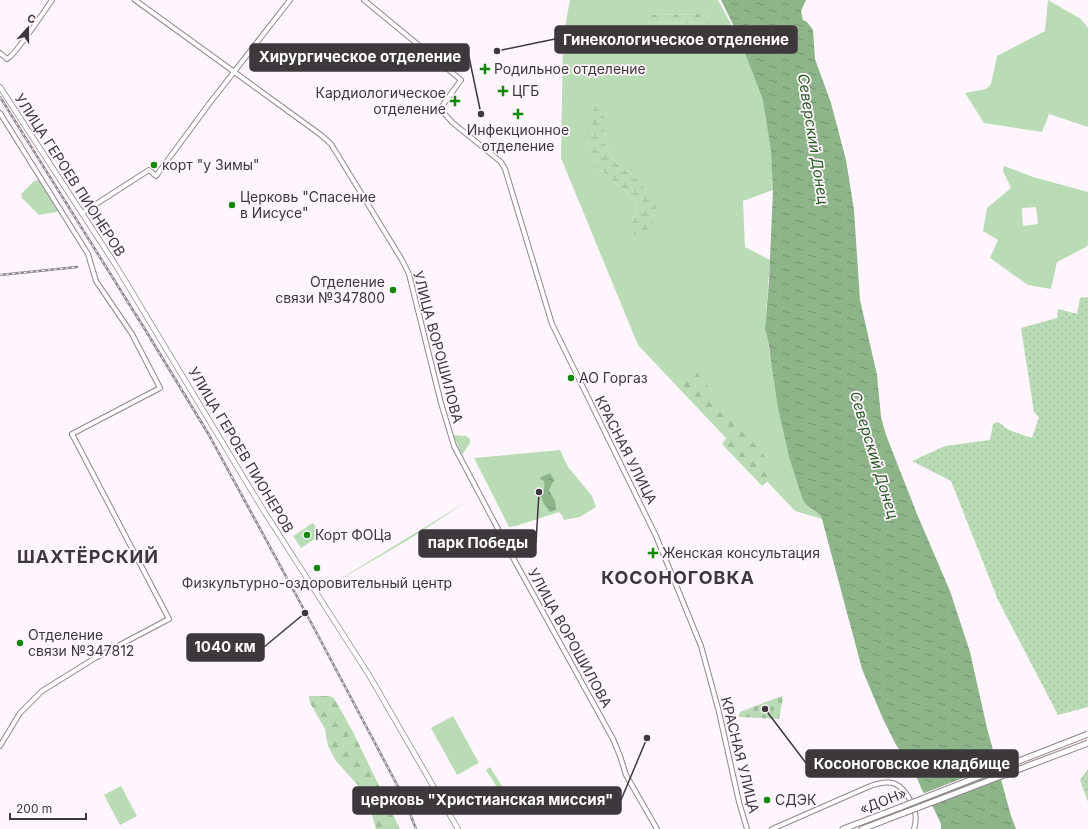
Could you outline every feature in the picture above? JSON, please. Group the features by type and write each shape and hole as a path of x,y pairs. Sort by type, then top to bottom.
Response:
{"highway":[{"name":"«ДОН»","path":"843,829 1088,734"},
{"name":"«ДОН»","path":"862,829 1088,743"}],"main road":[{"name":"УЛИЦА ГЕРОЕВ ПИОНЕРОВ","path":"0,87 82,213 156,331 262,508 369,675 458,829"}],"street":[{"path":"0,54 7,59 11,57 21,46 52,0"},
{"name":"УЛИЦА ВОРОШИЛОВА","path":"135,0 329,142 403,263 411,280 441,403 454,446 517,565 613,738 626,775 657,829"},
{"path":"82,213 149,170 156,176 234,71 290,0"},
{"name":"КРАСНАЯ УЛИЦА","path":"364,0 461,80 440,109 453,123 501,162 505,169 552,324 656,536 679,596 700,642 719,712 739,802 747,829"},
{"name":"УЛИЦА ГЕРОЕВ ПИОНЕРОВ","path":"0,113 84,247 90,258 96,281 132,334 160,388 72,434 169,619 95,658 46,687 20,712 0,746"},
{"path":"772,829 868,787 885,782 897,784 906,793 916,813 914,829"}],"green space":[{"path":"570,0 718,0 731,23 759,85 768,121 772,155 773,190 743,201 745,247 770,260 765,329 769,351 812,509 820,515 822,519 795,511 638,345 561,158 563,38","holes":["708,14 710,23 646,22 645,15","605,123 604,141 613,160 636,178 648,233 631,224 638,208 632,197 598,168 587,142"]},
{"path":"1048,0 1081,19 1088,28 1088,127 1049,114 1042,132 984,123 965,93 986,89 991,84 997,56 1045,31"},
{"path":"708,14 710,23 645,22 644,15"},
{"path":"595,106 603,110 605,123 604,141 613,160 636,178 654,199 657,213 648,233 634,235 631,224 638,208 632,197 598,168 587,142 588,121"},
{"path":"1004,166 1033,177 1088,192 1088,245 1057,262 1051,289 1028,285 990,258 998,240 983,231 987,208 1011,188 1003,171","holes":["1036,207 1038,224 1023,226 1022,208"]},
{"path":"40,180 58,210 57,212 39,215 22,198 21,194 34,181"},
{"path":"1088,297 1088,707 1058,715 998,600 951,481 912,461 945,446 990,440 993,424 998,422 1009,430 1032,438 1039,417 1034,412 1021,328 1057,318 1058,309 1077,314 1080,298"},
{"path":"696,372 778,473 762,486 722,444 729,434 680,384"},
{"path":"453,435 466,436 470,439 470,443 462,455"},
{"path":"560,450 568,467 592,496 596,507 580,517 564,520 559,512 509,527 474,458"},
{"path":"471,499 408,540 322,590"},
{"name":"Корт ФОЦа","path":"313,523 321,535 301,548 293,536"},
{"path":"309,696 330,696 334,698 353,732 400,829 376,829 366,794 336,761 328,746 325,729 310,703"},
{"path":"782,696 783,698 779,719 739,717 740,712"},
{"path":"453,716 479,763 457,775 431,728"},
{"path":"490,767 511,800 507,803 486,770"},
{"path":"1088,769 1088,802 1080,780"},
{"path":"121,786 137,816 120,825 104,795"}],"water":[{"name":"Северский Донец","path":"721,0 806,0 801,11 803,20 807,22 813,30 815,59 831,103 846,160 854,210 860,300 877,375 881,417 886,435 917,514 950,591 970,652 987,728 1011,816 1016,829 941,829 941,824 934,809 922,790 912,766 896,745 883,719 862,669 822,519 820,515 803,500 790,460 778,408 765,329 769,281 773,190 771,151 763,100 739,37"},
{"path":"550,473 554,480 549,490 555,501 556,510 550,512 544,504 540,494 544,490 544,481 540,479 541,477"}],"pier":[{"path":"999,764 1001,771 926,800 922,794"}],"railway":[{"path":"0,97 209,435 403,796 416,829"},
{"path":"0,275 77,267"}],"place":[{"name":"Гинекологическое отделение","path":"497,51"},
{"name":"Родильное отделение","path":"485,69"},
{"name":"ЦГБ","path":"503,91"},
{"name":"Кардиологическое отделение","path":"455,101"},
{"name":"Хирургическое отделение","path":"481,114"},
{"name":"Инфекционное отделение","path":"518,114"},
{"name":"корт \"у Зимы\"","path":"154,165"},
{"name":"Церковь \"Спасение в Иисусе\"","path":"232,205"},
{"name":"Отделение связи №347800","path":"393,290"},
{"name":"АО Горгаз","path":"571,378"},
{"name":"парк Победы","path":"539,492"},
{"name":"Корт ФОЦа","path":"307,535"},
{"name":"Женская консультация","path":"653,553"},
{"name":"Физкультурно-оздоровительный центр","path":"317,568"},
{"name":"1040 км","path":"305,613"},
{"name":"Отделение связи №347812","path":"20,643"},
{"name":"Косоноговское кладбище","path":"765,709"},
{"name":"церковь \"Христианская миссия\"","path":"647,738"},
{"name":"СДЭК","path":"767,800"}],"district":[{"name":"ШАХТЁРСКИЙ","path":"88,557"},
{"name":"КОСОНОГОВКА","path":"678,578"}]}
